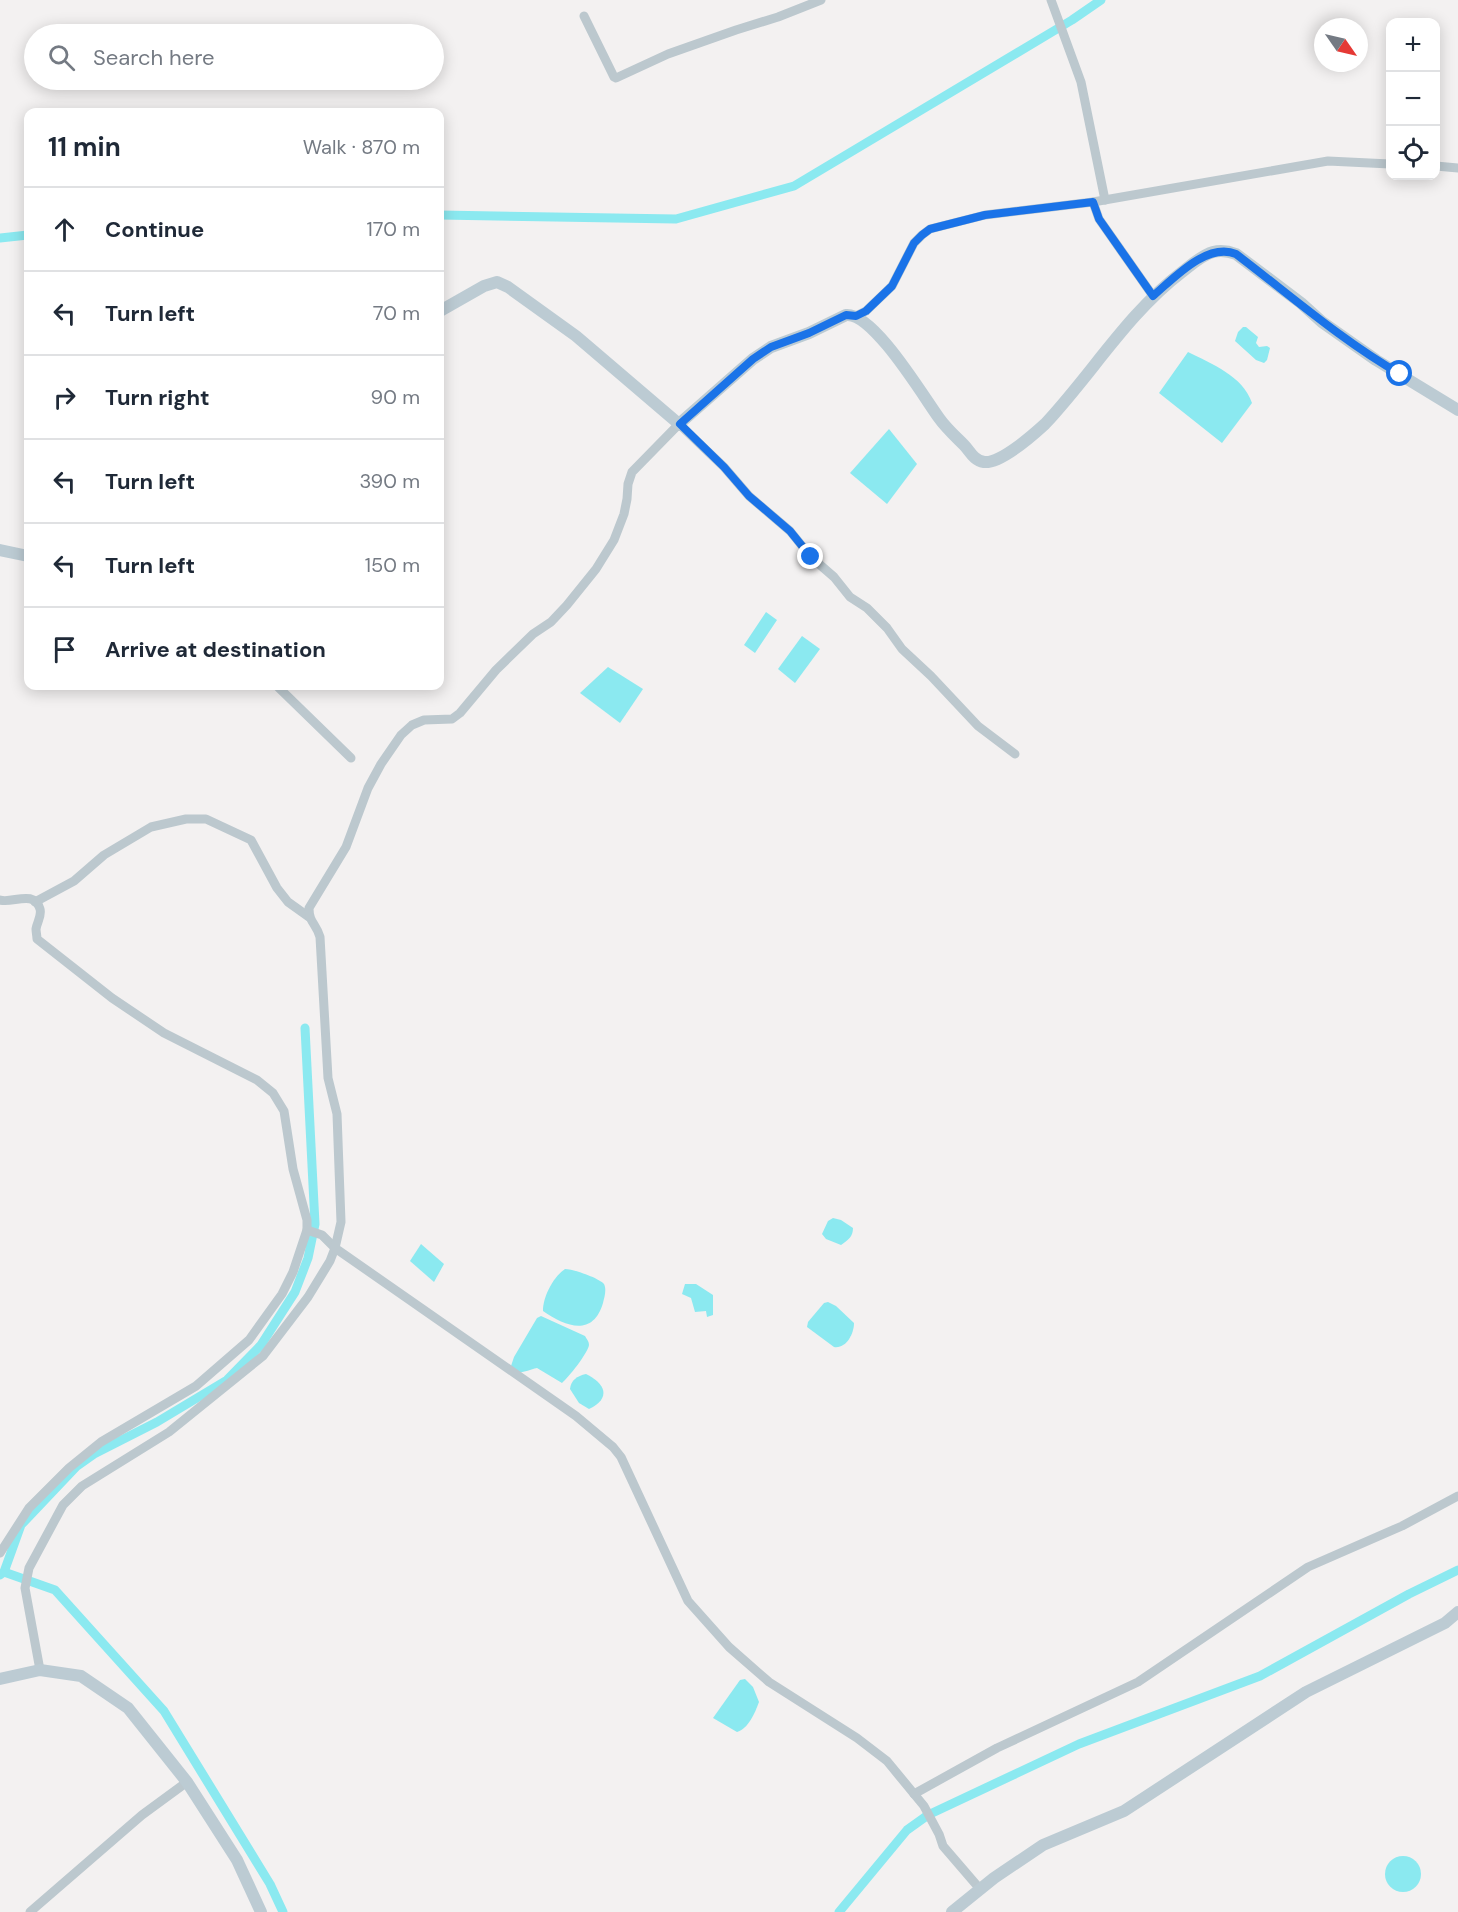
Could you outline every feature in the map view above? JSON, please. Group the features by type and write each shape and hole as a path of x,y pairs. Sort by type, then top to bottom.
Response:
{"main road":[{"path":"444,309 484,286 497,282 508,287 576,336 680,424 753,359 771,347 809,333 846,315 856,316 876,333 897,358 947,428 966,446 973,457 986,462 1008,453 1040,428 1153,296 1188,267 1211,253 1228,250 1301,303 1322,322 1458,410"},
{"path":"0,550 24,555"},
{"path":"952,1912 980,1888 1043,1845 1124,1811 1306,1692 1445,1623 1458,1612"},
{"path":"0,1679 40,1670 81,1676 128,1707 187,1782 237,1860 261,1912"}],"street":[{"path":"584,16 616,78 668,54 821,0"},
{"path":"1052,5 1081,82 1105,200"},
{"path":"856,316 866,311 892,286 914,243 930,229 985,215 1093,202 1328,161 1386,164"},
{"path":"1440,166 1458,168"},
{"path":"1093,202 1099,219 1153,296"},
{"path":"309,918 309,908 314,898 346,847 368,788 401,735 412,725 424,720 452,719 460,713 503,663 567,606 596,569 614,540 624,514 632,472 680,424 724,467 749,496 790,531 811,557 834,577 850,597 867,608 887,628 902,649 978,726 1015,754"},
{"path":"281,690 351,758"},
{"path":"35,902 74,881 104,855 151,827 186,819 206,819 251,840 277,888 288,902 309,918 317,928 320,937 328,1078 337,1114 341,1222 330,1261 308,1297 263,1356 169,1432 82,1486 63,1505 29,1568 25,1588 40,1670"},
{"path":"0,900 4,902 27,898 35,902 40,910 36,928 37,939 67,964 164,1033 257,1080 273,1093 284,1111 293,1169 309,1230 282,1294 249,1341 196,1386 101,1442 69,1468 29,1508 0,1553"},
{"path":"309,1230 322,1235 335,1248 576,1416 613,1447 621,1457 688,1601 729,1647 769,1682 857,1738 887,1761 924,1806 943,1846 980,1888"},
{"path":"914,1794 996,1748 1138,1682 1308,1567 1402,1526 1458,1496"},
{"path":"30,1912 142,1815 187,1782"}],"water":[{"path":"1243,327 1258,337 1256,343 1259,347 1270,348 1264,363 1256,360 1235,341 1238,332"},
{"path":"1188,352 1234,378 1242,385 1252,403 1222,443 1159,393"},
{"path":"889,429 917,464 887,504 850,473"},
{"path":"766,612 777,620 755,653 744,645"},
{"path":"802,636 820,649 795,683 778,669"},
{"path":"608,667 643,689 620,723 580,693"},
{"path":"833,1218 853,1228 851,1236 841,1245 826,1239 822,1234 828,1221"},
{"path":"421,1244 444,1264 434,1282 410,1261"},
{"path":"565,1269 586,1274 604,1284 603,1303 593,1321 586,1325 569,1324 543,1311 550,1288 556,1277"},
{"path":"685,1284 696,1284 713,1295 713,1315 707,1317 706,1311 695,1312 691,1298 682,1294"},
{"path":"828,1302 836,1306 854,1323 849,1340 842,1346 834,1347 807,1327 808,1322 824,1303"},
{"path":"541,1316 585,1336 589,1342 582,1359 562,1383 537,1368 520,1372 510,1369 514,1357 537,1318"},
{"path":"586,1374 598,1382 603,1391 601,1400 589,1409 579,1403 570,1389 575,1379"},
{"path":"745,1679 753,1687 759,1702 748,1724 737,1732 713,1718 740,1680"},
{"path":"1403,1856 1416,1861 1421,1874 1416,1887 1403,1892 1390,1887 1385,1874 1390,1861"}],"waterway":[{"path":"444,215 676,219 794,186 1072,20 1101,0"},
{"path":"0,238 24,235"},
{"path":"0,1575 4,1572 21,1525 77,1466 94,1454 157,1422 227,1380 261,1345 295,1292 308,1258 315,1224 305,1028"},
{"path":"839,1912 907,1830 928,1815 1079,1744 1260,1676 1409,1594 1458,1570"},
{"path":"4,1572 55,1590 164,1711 270,1884 283,1912"}],"route":[{"path":"811,557 790,531 749,496 724,467 680,424 753,359 771,347 809,333 846,315 856,316 866,311 892,286 914,243 930,229 985,215 1093,202 1099,219 1153,296 1188,267 1211,253 1228,250 1301,303 1322,322 1400,374"}]}
